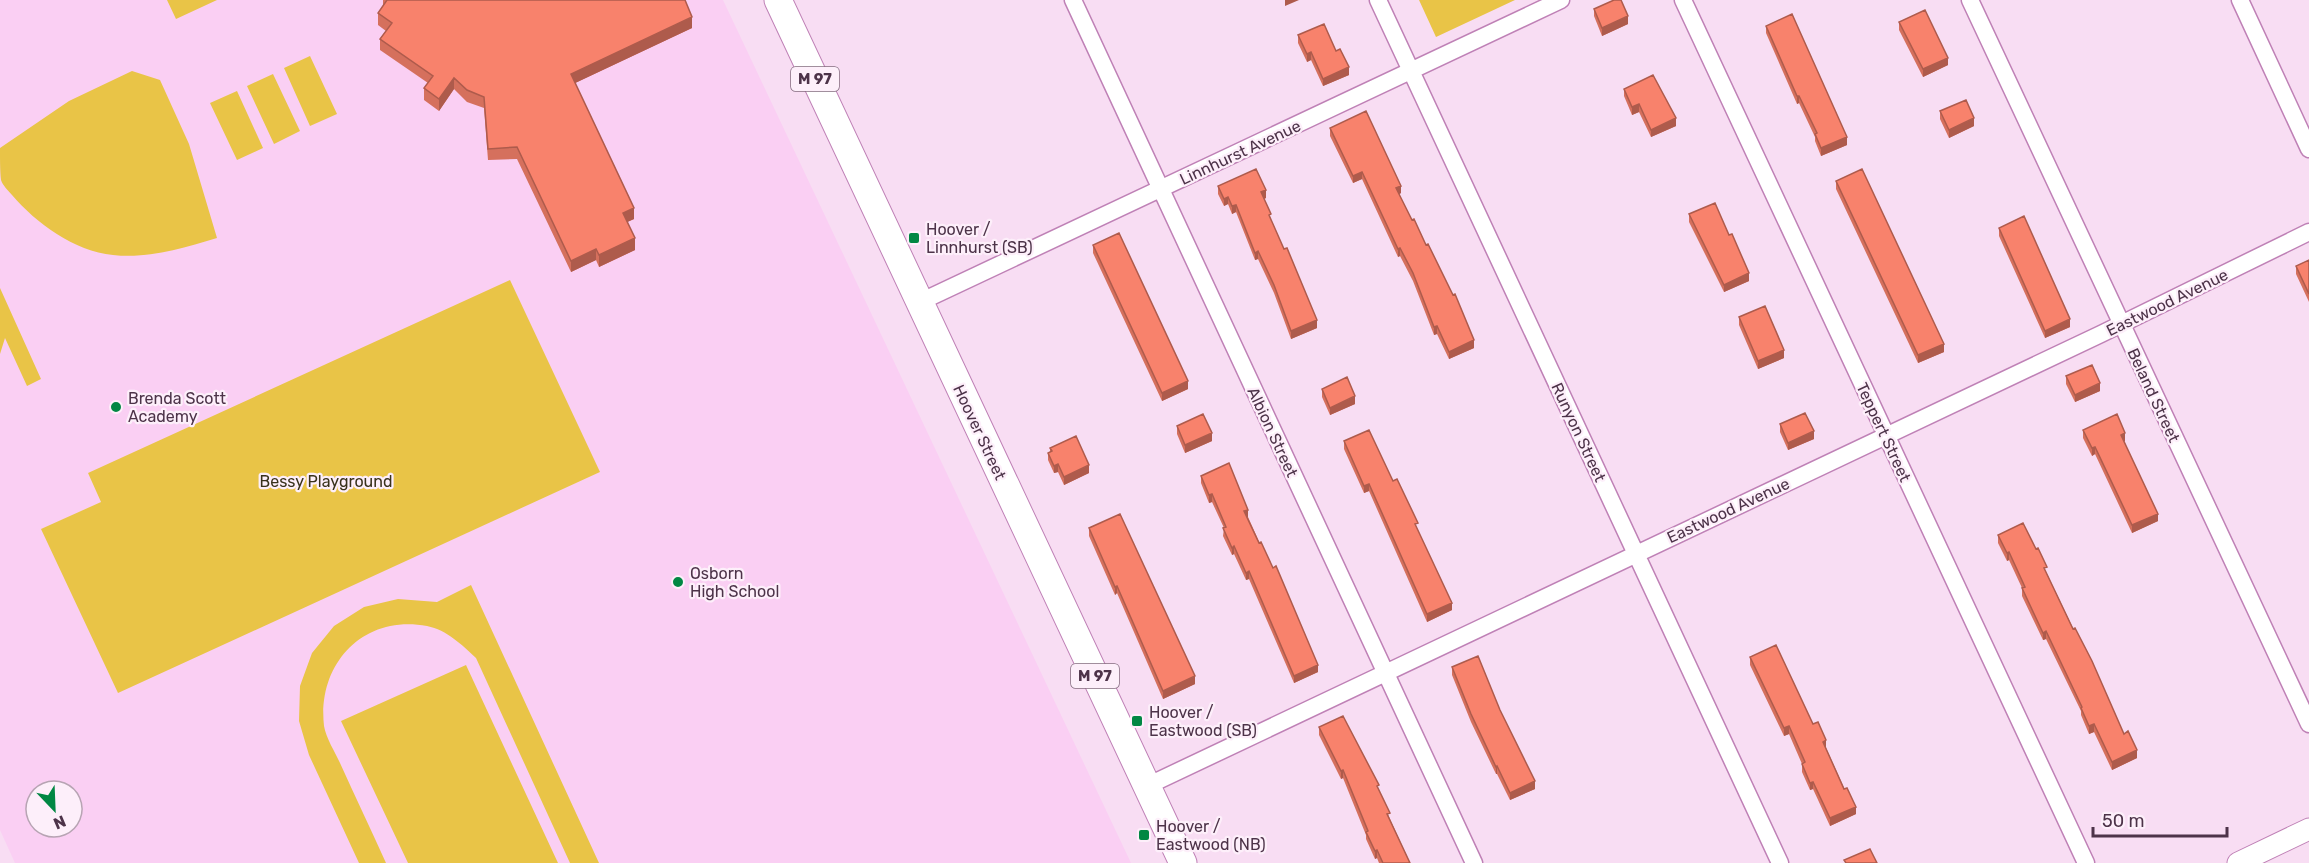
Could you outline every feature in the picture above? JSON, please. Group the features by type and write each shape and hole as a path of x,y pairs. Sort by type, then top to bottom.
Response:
{"main road":[{"name":"Hoover Street","path":"778,0 1183,863"}],"street":[{"name":"Albion Street","path":"1072,0 1474,863"},
{"name":"Runyon Street","path":"1378,0 1780,863"},
{"name":"Linnhurst Avenue","path":"920,302 1561,0"},
{"name":"Teppert Street","path":"1683,0 2086,863"},
{"name":"Beland Street","path":"1970,0 2309,724"},
{"path":"2240,0 2309,148"},
{"name":"Eastwood Avenue","path":"1147,786 2121,324 2309,232"},
{"path":"2238,863 2309,829"}],"shaded area":[{"path":"0,0 723,0 1131,863 15,863 0,830","holes":["600,472 118,692 42,529 101,502 88,473"]}],"green space":[{"path":"167,0 217,0 176,19"},
{"path":"1419,0 1515,0 1436,37"},
{"path":"310,56 337,114 310,126 284,68"},
{"path":"132,71 160,80 189,144 217,238 152,254 126,256 98,252 70,242 44,225 32,216 2,182 0,148 69,101"},
{"path":"273,74 300,131 274,144 247,86"},
{"path":"237,91 263,148 237,160 210,103"},
{"name":"Bessy Playground","path":"510,280 600,472 118,693 41,529 101,502 88,473"},
{"path":"0,288 41,379 27,386 5,338 0,354"},
{"path":"471,585 599,863 570,863 476,658 454,639 434,628 404,624 383,628 364,636 349,648 337,664 328,683 324,703 324,726 386,863 359,863 309,755 299,721 300,686 312,653 334,626 364,607 398,599 437,602"},
{"path":"466,665 558,863 408,863 341,721"}],"building":[{"path":"387,0 685,0 692,17 571,74 634,208 623,213 635,238 599,255 596,249 571,261 517,147 488,149 484,97 467,90 454,78 439,99 424,88 433,76 380,39 392,23 378,13"},
{"path":"1614,0 1621,0 1628,16 1602,28 1594,9"},
{"path":"1925,10 1948,58 1923,69 1899,22"},
{"path":"1792,14 1847,137 1821,148 1815,134 1817,133 1797,96 1766,26"},
{"path":"1324,24 1336,51 1340,49 1349,67 1323,79 1311,52 1307,54 1298,35"},
{"path":"1653,75 1676,118 1651,130 1639,104 1632,107 1624,89"},
{"path":"1966,100 1974,118 1949,130 1940,111"},
{"path":"1366,111 1401,186 1396,188 1426,245 1428,244 1453,295 1455,294 1474,340 1449,352 1437,326 1434,327 1413,273 1400,248 1398,249 1362,172 1353,176 1330,128"},
{"path":"1256,169 1266,190 1261,192 1271,214 1269,215 1284,249 1287,248 1317,320 1291,331 1274,285 1258,251 1255,253 1236,205 1232,206 1228,197 1224,199 1218,186"},
{"path":"1862,169 1944,344 1918,355 1836,181"},
{"path":"1715,203 1749,273 1724,285 1689,214"},
{"path":"2024,216 2070,319 2045,331 1999,228"},
{"path":"1119,233 1188,381 1162,393 1093,245"},
{"path":"2309,260 2309,294 2296,266"},
{"path":"1765,306 1784,350 1758,361 1739,317"},
{"path":"2092,365 2100,383 2075,395 2066,376"},
{"path":"1347,377 1355,396 1330,408 1322,389"},
{"path":"1805,413 1814,431 1788,443 1780,424"},
{"path":"1203,414 1212,433 1185,445 1177,426"},
{"path":"2117,414 2125,433 2121,435 2158,514 2132,525 2095,447 2092,448 2083,430"},
{"path":"1369,430 1393,481 1397,479 1452,603 1427,614 1369,484 1364,486 1344,441"},
{"path":"1076,436 1089,465 1064,477 1058,464 1054,466 1048,453 1052,451 1050,448"},
{"path":"1229,463 1248,510 1244,511 1273,568 1276,566 1318,665 1294,676 1249,571 1246,573 1234,546 1232,548 1212,494 1209,495 1201,476"},
{"path":"1120,514 1195,676 1163,691 1089,528"},
{"path":"2023,523 2036,549 2038,548 2047,567 2044,568 2073,629 2075,628 2092,661 2124,734 2128,731 2137,750 2112,762 2094,724 2089,726 2046,631 2043,633 2022,588 2025,587 2009,552 2007,553 1998,535"},
{"path":"1776,645 1813,724 1818,722 1826,740 1823,742 1844,789 1847,788 1856,807 1830,818 1813,782 1810,783 1802,764 1805,762 1789,726 1784,728 1750,657"},
{"path":"1478,656 1500,710 1535,781 1510,793 1471,714 1452,667"},
{"path":"1343,716 1379,785 1377,786 1390,813 1387,814 1410,863 1383,863 1366,832 1368,831 1343,770 1341,771 1319,727"},
{"path":"1870,849 1877,863 1846,863 1844,860"}],"place":[{"name":"Hoover / Linnhurst (SB)","path":"914,238"},
{"name":"Brenda Scott Academy","path":"116,407"},
{"name":"Osborn High School","path":"678,582"},
{"name":"Hoover / Eastwood (SB)","path":"1137,721"},
{"name":"Hoover / Eastwood (NB)","path":"1144,835"}]}
